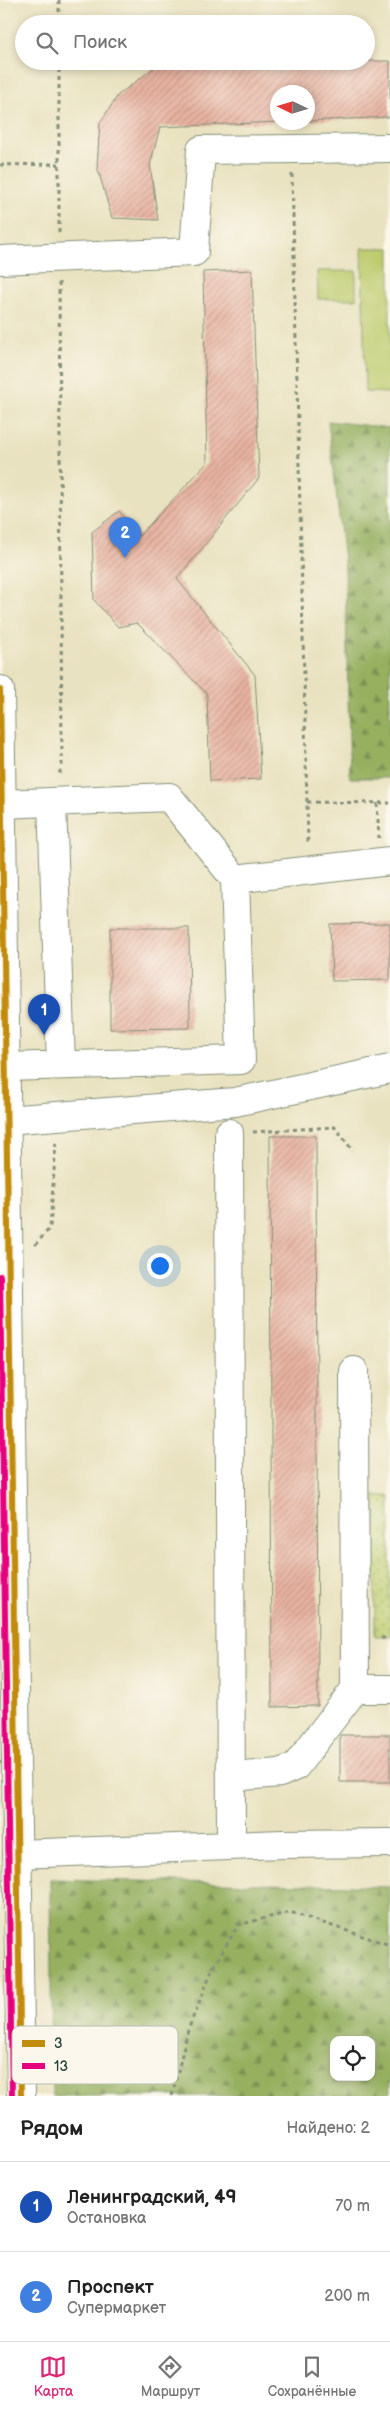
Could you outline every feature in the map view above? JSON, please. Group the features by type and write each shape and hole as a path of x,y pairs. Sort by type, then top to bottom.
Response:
{"main road":[{"path":"0,260 194,252 201,150 390,148"},
{"path":"0,690 20,2026"},
{"path":"2,804 169,797 235,879 241,1060 6,1067"},
{"path":"52,802 61,1065"},
{"path":"235,879 309,871 385,854"},
{"path":"6,1120 236,1102 390,1069"},
{"path":"229,1133 231,1846"},
{"path":"231,1777 280,1773 296,1766 355,1689 354,1371"},
{"path":"355,1689 390,1689"},
{"path":"17,1854 231,1846 390,1843"}],"path":[{"path":"59,0 59,15"},
{"path":"52,802 62,764 59,70"},
{"path":"292,149 309,871"},
{"path":"0,165 59,164"},
{"path":"308,802 390,803"},
{"path":"377,803 385,854"},
{"path":"8,1274 50,1228 58,1116"},
{"path":"178,2071 188,2030 212,1970 238,1925 290,1912 390,1946"}],"green space":[{"path":"362,248 390,248 390,393 365,392"},
{"path":"317,271 356,271 356,299 318,299"},
{"path":"328,421 390,428 390,778 350,778 345,570"},
{"path":"374,1496 390,1496 390,1636 375,1636"},
{"path":"50,1879 390,1887 390,2096 52,2096 52,2084 178,2084 178,2026 51,2026"}],"building":[{"path":"375,61 390,61 390,117 315,121 315,85 270,85 270,122 160,127 150,165 158,220 112,218 97,166 100,123 118,95 151,70 375,70"},
{"path":"252,270 259,478 177,579 255,675 261,779 210,781 207,694 137,623 118,627 94,600 92,532 119,511 139,536 207,463 203,272"},
{"path":"390,923 390,980 332,981 330,924"},
{"path":"110,928 189,928 190,1028 110,1029"},
{"path":"270,1136 316,1136 318,1706 272,1707"},
{"path":"340,1735 390,1735 390,1782 340,1782"}],"transit line":[{"name":"3","path":"0,690 20,2026"},
{"name":"13","path":"0,1276 12,2096"},
{"name":"3","path":"21,2084 21,2096"}],"place":[{"name":"Проспект","path":"125,558"},
{"name":"Ленинградский, 49","path":"44,1035"}]}
